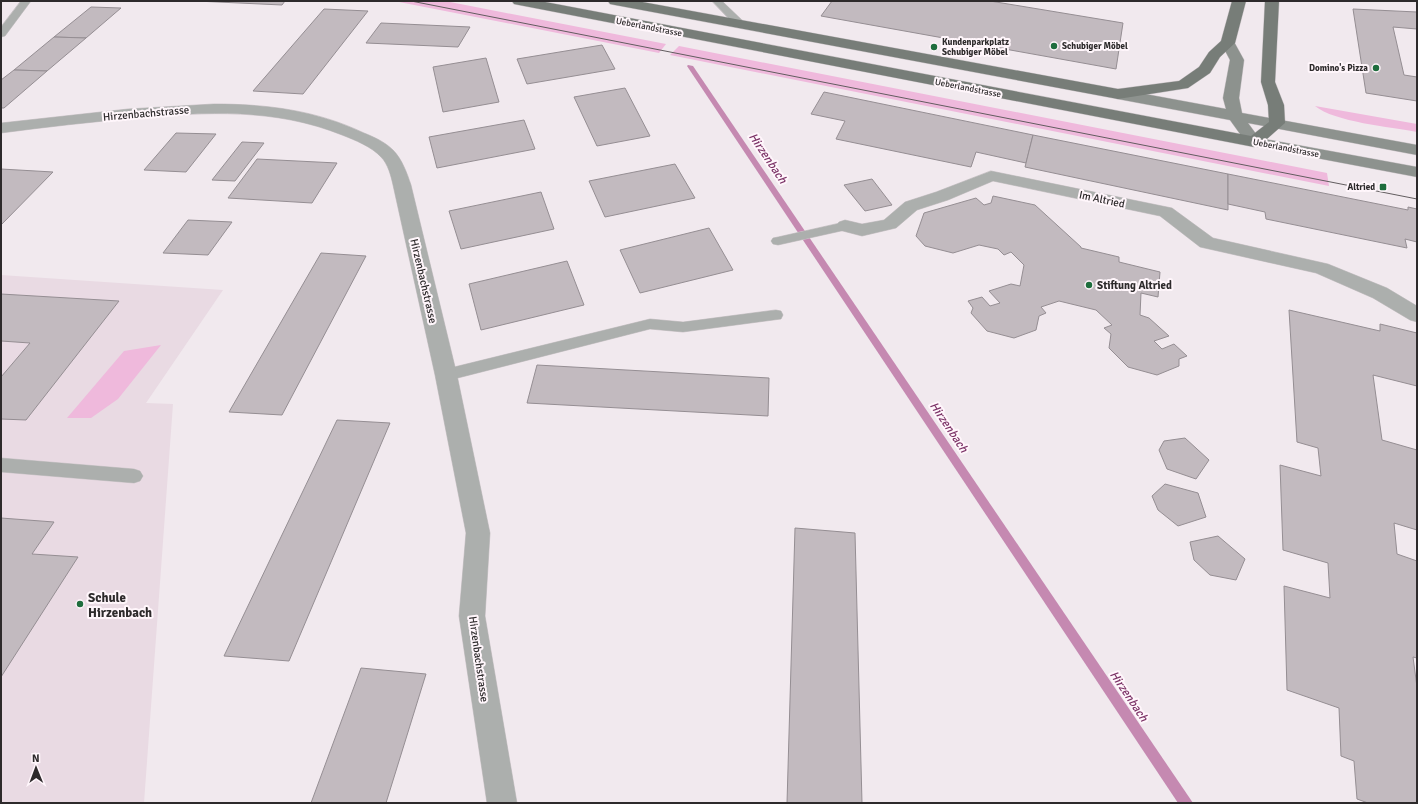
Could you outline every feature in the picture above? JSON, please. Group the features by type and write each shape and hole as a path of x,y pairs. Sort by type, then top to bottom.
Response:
{"main road":[{"name":"Ueberlandstrasse","path":"519,1 1417,172"},
{"name":"Ueberlandstrasse","path":"615,1 1417,150"},
{"path":"1118,94 1183,85 1205,70 1214,55 1228,43 1239,1"},
{"path":"1228,43 1237,60 1231,98 1235,116 1254,142 1277,123 1276,105 1268,82 1272,1"}],"street":[{"name":"Hirzenbachstrasse","path":"1,128 161,111 213,108 254,109 293,113 322,120 360,137 382,149 389,157 402,185 446,375 478,533 472,616 502,803"},
{"name":"Im Altried","path":"845,226 862,230 890,224 910,206 991,176 1166,212 1207,243 1321,268 1380,293 1417,315"}],"lane":[{"path":"1,34 26,1"},
{"path":"717,1 740,24"},
{"name":"Im Altried","path":"778,241 845,226"},
{"path":"446,375 650,324 684,327 776,315"},
{"path":"1,465 134,476"}],"shaded area":[{"path":"394,1 445,1 666,44 659,53"},
{"path":"679,46 1327,173 1329,186 670,55"},
{"path":"1315,106 1417,124 1417,132 1349,120 1324,112"},
{"name":"Schule Hirzenbach","path":"1,275 223,290 146,403 173,404 144,803 1,803"},
{"path":"161,345 118,399 91,418 67,418 124,351"}],"building":[{"path":"196,1 285,1 282,5"},
{"name":"Schubiger Möbel","path":"832,1 990,1 1123,23 1116,69 821,16"},
{"path":"91,7 121,8 86,38 54,37"},
{"path":"324,9 368,11 303,94 253,91"},
{"path":"1353,9 1417,12 1417,29 1393,27 1404,75 1417,77 1417,101 1366,93"},
{"path":"381,23 470,27 458,47 366,43"},
{"path":"54,37 86,38 47,71 14,70"},
{"path":"602,45 615,69 527,84 517,59"},
{"path":"486,58 499,102 443,112 433,67"},
{"path":"14,70 47,71 4,108 1,108 1,80"},
{"path":"625,88 650,136 597,146 574,97"},
{"path":"824,92 1033,135 1026,163 976,152 971,167 836,139 845,121 811,114"},
{"path":"524,120 535,149 437,168 429,137"},
{"path":"176,133 216,134 186,172 144,170"},
{"path":"1033,135 1228,174 1228,210 1025,167"},
{"path":"242,142 264,143 235,181 212,180"},
{"path":"257,159 337,163 312,203 228,198"},
{"path":"675,164 695,198 605,217 589,181"},
{"path":"1,169 53,172 1,225"},
{"path":"1228,174 1408,210 1408,207 1417,209 1417,242 1405,239 1407,248 1266,219 1265,212 1228,204"},
{"path":"872,179 892,205 865,211 844,185"},
{"path":"541,192 554,229 461,249 449,211"},
{"name":"Stiftung Altried","path":"993,196 1035,205 1081,248 1119,257 1119,262 1160,272 1158,297 1141,293 1140,315 1149,318 1169,336 1154,341 1162,349 1174,344 1187,356 1179,359 1179,366 1157,375 1128,367 1109,348 1111,334 1104,328 1112,325 1096,310 1059,301 1041,307 1046,313 1039,316 1036,330 1014,338 987,331 971,313 973,308 968,301 982,297 990,306 1000,303 989,291 1011,284 1020,286 1024,265 1011,252 1004,255 998,249 979,245 953,253 925,246 916,236 924,213 976,198 984,205 991,203"},
{"path":"188,220 232,222 208,255 163,253"},
{"path":"709,228 733,270 640,293 620,250"},
{"path":"321,253 366,256 282,415 229,412"},
{"path":"567,261 584,305 481,330 469,284"},
{"path":"1,294 119,301 26,420 1,419 1,377 30,343 1,341"},
{"path":"1289,310 1380,331 1380,324 1417,333 1417,386 1373,375 1382,440 1417,450 1417,530 1394,523 1397,554 1417,561 1417,658 1413,657 1417,687 1417,803 1368,803 1357,799 1354,761 1341,756 1339,708 1287,690 1284,586 1330,598 1328,563 1283,550 1280,465 1321,476 1318,448 1297,442"},
{"path":"537,365 769,378 768,416 527,403"},
{"path":"337,420 390,423 289,661 224,656"},
{"path":"1185,438 1209,460 1196,479 1167,469 1159,450 1164,441"},
{"path":"1165,484 1198,493 1206,517 1178,526 1158,510 1152,496"},
{"path":"1,518 54,522 32,554 78,557 1,677"},
{"path":"795,528 855,533 862,803 787,803"},
{"path":"1218,536 1245,559 1236,580 1210,575 1194,560 1190,542"},
{"path":"361,668 426,674 386,803 311,803"}],"waterway":[{"name":"Hirzenbach","path":"690,66 1186,803"}],"tram line":[{"path":"411,1 1417,199"}],"place":[{"name":"Schubiger Möbel","path":"1054,46"},
{"name":"Kundenparkplatz Schubiger Möbel","path":"934,47"},
{"name":"Domino's Pizza","path":"1376,68"},
{"name":"Altried","path":"1383,187"},
{"name":"Stiftung Altried","path":"1089,285"},
{"name":"Schule Hirzenbach","path":"80,604"}]}
